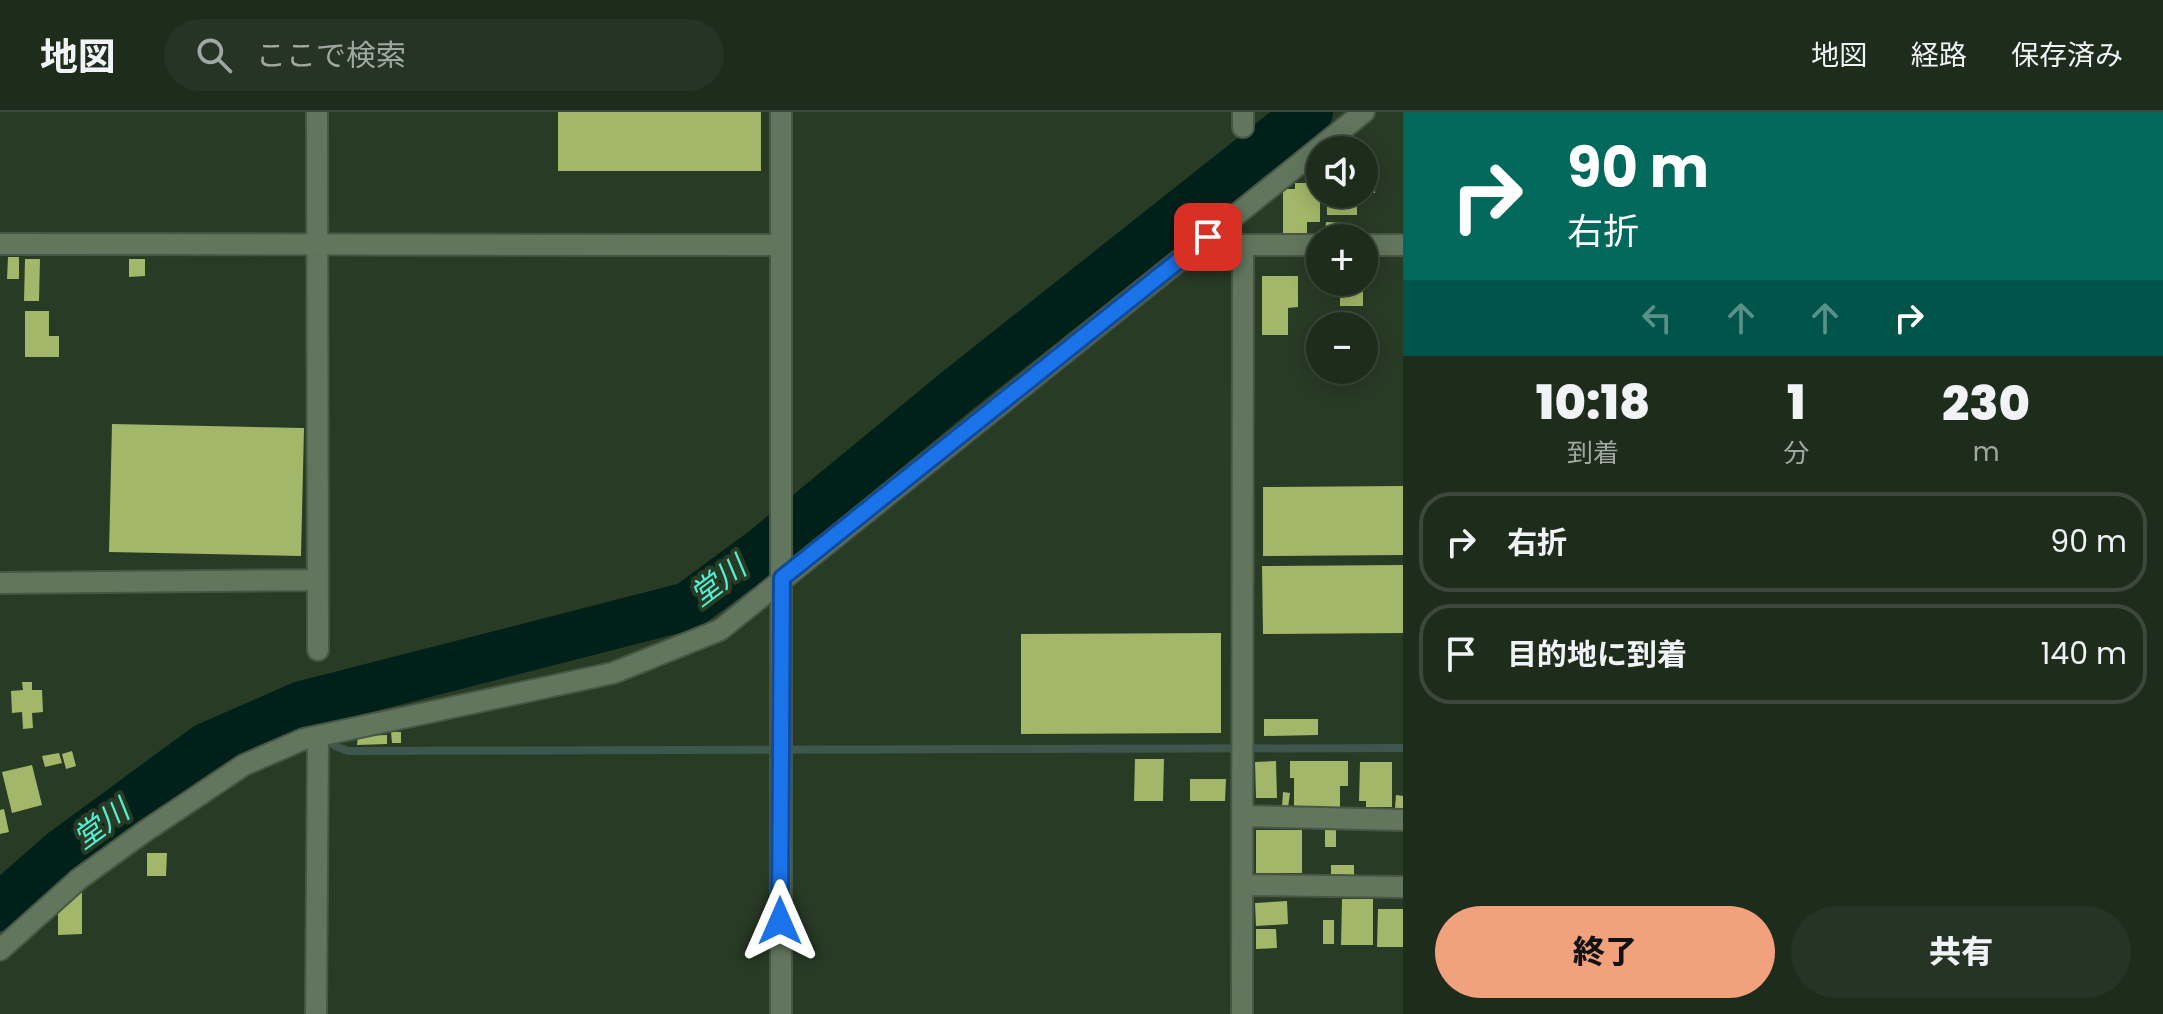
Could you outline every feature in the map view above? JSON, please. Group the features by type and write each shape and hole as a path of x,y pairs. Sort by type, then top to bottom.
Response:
{"street":[{"path":"317,112 318,650"},
{"path":"781,112 781,1014"},
{"path":"0,950 79,879 244,765 277,749 318,737 613,673 720,630 1364,112"},
{"path":"1231,219 1243,245 1242,1014"},
{"path":"0,244 780,245"},
{"path":"1243,245 1306,245"},
{"path":"1378,245 1403,245"},
{"path":"0,583 318,580"},
{"path":"316,1014 318,737"},
{"path":"1243,816 1403,820"},
{"path":"1242,885 1403,887"}],"building":[{"path":"558,112 761,112 761,171 558,171"},
{"path":"1295,183 1306,183 1306,208 1320,208 1320,222 1307,222 1306,233 1283,233 1283,189 1295,189"},
{"path":"1327,208 1357,208 1357,215 1327,215"},
{"path":"8,257 19,257 19,279 7,279"},
{"path":"25,259 40,259 39,301 24,301"},
{"path":"129,259 145,259 145,276 129,277"},
{"path":"1262,276 1298,276 1298,307 1288,308 1288,335 1262,335"},
{"path":"1340,296 1363,296 1363,306 1340,306"},
{"path":"25,311 49,311 49,336 59,336 59,357 25,357"},
{"path":"112,424 304,428 301,556 109,552"},
{"path":"1403,486 1403,555 1263,556 1263,487"},
{"path":"1403,565 1403,633 1263,634 1262,566"},
{"path":"1221,633 1221,733 1021,734 1021,634"},
{"path":"22,682 32,682 32,690 42,690 43,712 32,713 33,728 23,729 22,712 12,713 11,691 23,690"},
{"path":"1264,719 1318,719 1318,735 1264,736"},
{"path":"391,732 401,732 401,743 392,743"},
{"path":"387,735 387,744 357,745 358,736"},
{"path":"72,751 76,766 66,769 62,754"},
{"path":"59,753 62,763 45,767 42,756"},
{"path":"1135,759 1164,759 1163,801 1134,801"},
{"path":"1276,761 1277,798 1256,798 1255,762"},
{"path":"1290,761 1348,761 1348,786 1340,786 1340,808 1294,808 1294,778 1290,778"},
{"path":"1360,762 1392,762 1392,807 1366,807 1366,801 1359,801"},
{"path":"32,765 42,805 12,813 2,772"},
{"path":"1190,779 1226,779 1225,801 1190,801"},
{"path":"1283,792 1290,793 1288,808 1282,807"},
{"path":"1396,795 1403,796 1403,808 1395,808"},
{"path":"4,809 9,832 0,834 0,810"},
{"path":"1325,829 1336,829 1336,847 1325,847"},
{"path":"1256,830 1302,830 1302,873 1256,873"},
{"path":"147,853 167,853 166,876 147,876"},
{"path":"1331,865 1354,865 1354,875 1331,874"},
{"path":"82,891 82,934 58,935 58,906"},
{"path":"1342,899 1373,899 1373,945 1341,945"},
{"path":"1287,901 1288,924 1256,926 1255,903"},
{"path":"1378,909 1403,909 1403,947 1377,947"},
{"path":"1323,920 1334,920 1334,944 1323,944"},
{"path":"1256,929 1276,929 1277,948 1256,949"}],"waterway":[{"name":"堂川","path":"0,907 63,852 206,747 302,705 688,606 764,550 958,390 1309,112"},
{"path":"302,705 335,746 348,751 1403,748"}],"route":[{"path":"780,921 782,578 1208,237"}]}
